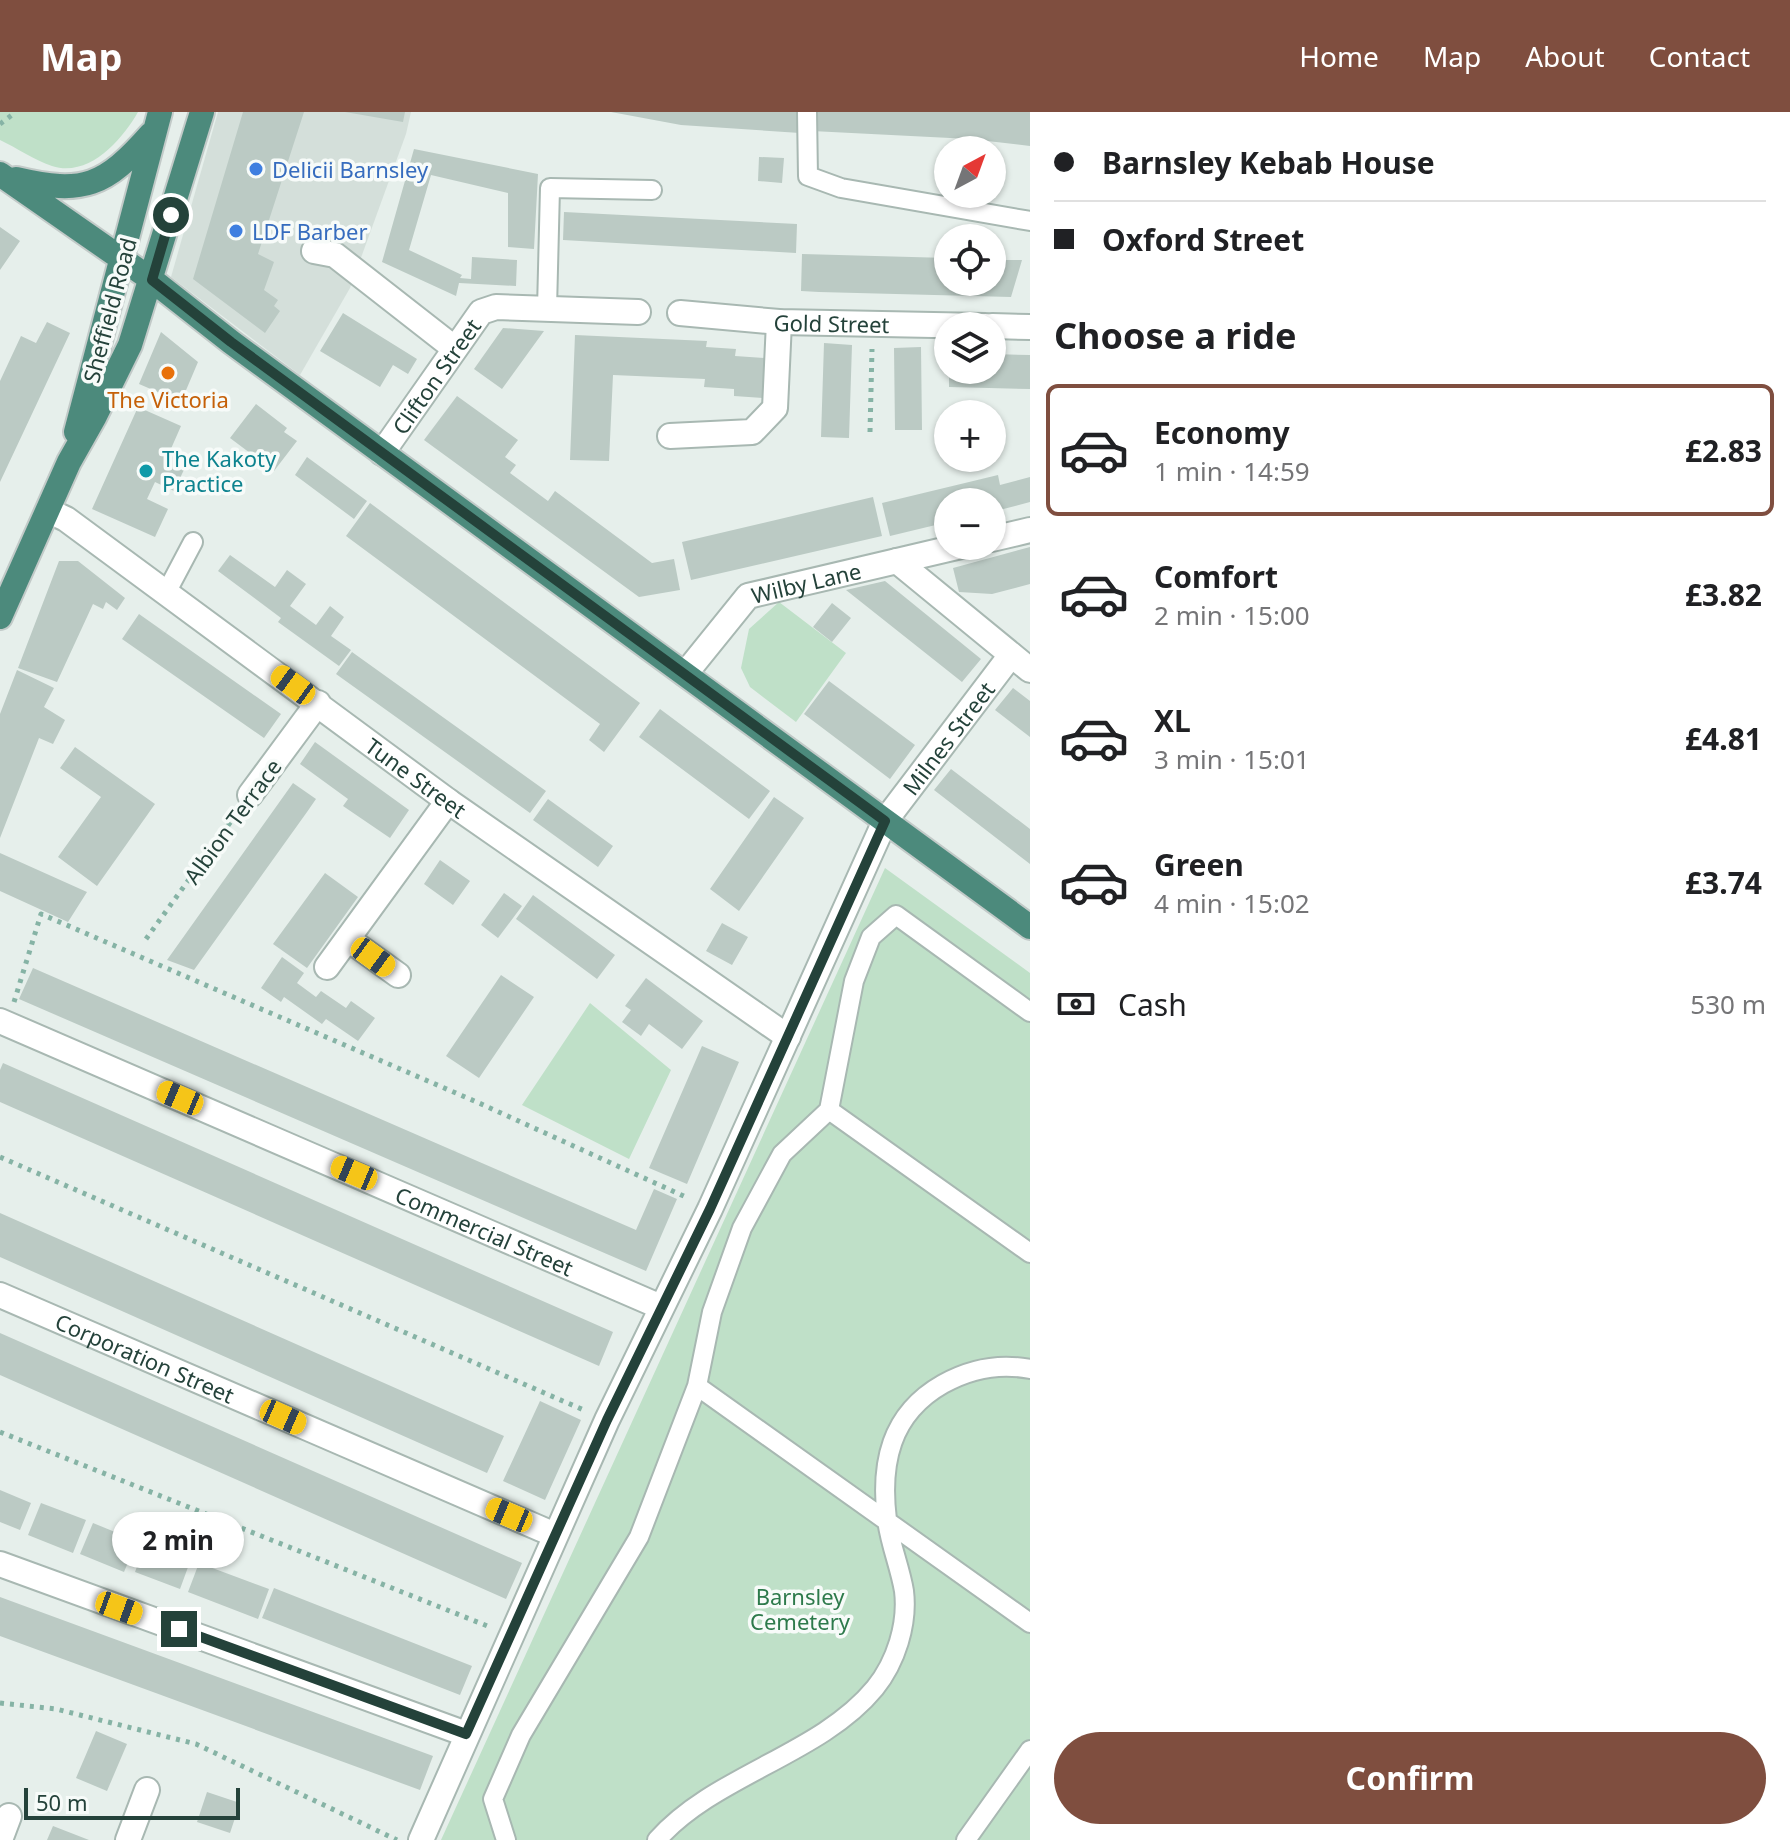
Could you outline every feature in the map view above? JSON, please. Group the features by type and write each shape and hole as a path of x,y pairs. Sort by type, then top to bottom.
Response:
{"highway":[{"name":"Sheffield Road","path":"69,462 130,345 202,112"},
{"name":"Sheffield Road","path":"0,617 69,462 158,121"},
{"path":"1,175 50,187 96,183 133,154 158,121"},
{"path":"1,175 152,280 231,342 1030,927"}],"street":[{"path":"314,251 335,255 454,348"},
{"name":"Clifton Street","path":"382,453 481,312 496,307 547,309"},
{"path":"547,309 638,312"},
{"name":"Gold Street","path":"680,313 779,322 934,325"},
{"path":"670,436 752,432 775,408 779,322"},
{"path":"1006,326 1030,327"},
{"name":"Tune Street","path":"49,511 66,519 448,801 788,1037"},
{"path":"1006,536 1030,530"},
{"name":"Wilby Lane","path":"685,674 748,596 934,552"},
{"path":"897,561 1021,663"},
{"name":"Milnes Street","path":"421,1840 607,1420 710,1209 885,821 1021,663"},
{"name":"Albion Terrace","path":"250,795 318,703"},
{"path":"327,967 448,801"},
{"path":"348,939 398,975"},
{"name":"Commercial Street","path":"3,1022 661,1307"},
{"name":"Corporation Street","path":"0,1295 555,1535"},
{"path":"0,1564 466,1734"},
{"path":"128,1840 147,1790"},
{"path":"0,1840 9,1816"}],"lane":[{"path":"807,112 808,176 841,188 1030,221"},
{"path":"547,309 550,188 652,190"},
{"path":"166,593 193,542"},
{"path":"506,1840 493,1799 521,1735 639,1537 697,1386 712,1312 742,1228 782,1154 829,1110 854,981 871,937 896,915 1030,1012"},
{"path":"829,1110 1030,1253"},
{"path":"657,1840 715,1795 837,1722 875,1688 900,1640 904,1616 904,1592 887,1521 886,1462 891,1438 931,1391 959,1375 989,1367 1030,1369"},
{"path":"697,1386 1030,1623"},
{"path":"966,1840 1030,1750"}],"path":[{"path":"0,124 16,112"},
{"path":"870,432 873,324"},
{"name":"Albion Terrace","path":"146,939 250,795"},
{"path":"3,1022 41,914 479,1103 710,1209"},
{"path":"0,1157 607,1420"},
{"path":"0,1432 510,1635"},
{"path":"0,1703 56,1709 196,1744 397,1840"}],"shaded area":[{"path":"218,112 411,112 406,134 350,288 300,375 171,277"}],"green space":[{"path":"0,112 138,112 114,145 103,154 79,167 66,168 52,166 0,140"},
{"path":"779,602 846,653 796,722 750,687 741,668 749,629"},
{"name":"Barnsley Cemetery","path":"885,868 1030,973 1030,1840 441,1840"},
{"path":"590,1003 671,1070 629,1159 522,1105"}],"building":[{"path":"243,112 304,112 258,254 274,262 264,290 278,300 274,306 280,311 265,333 193,279"},
{"path":"345,112 405,112 403,122"},
{"path":"611,112 802,112 800,133 681,125"},
{"path":"813,112 1030,112 1030,146 1006,143 1006,136 934,137 812,131"},
{"path":"414,149 538,174 534,249 508,247 508,193 431,175 409,250 462,275 460,278 471,279 472,257 517,260 516,286 459,283 456,296 382,262"},
{"path":"759,157 784,158 782,183 758,181"},
{"path":"564,212 797,224 796,253 563,240"},
{"path":"0,227 20,241 0,270"},
{"path":"802,254 934,258 934,295 801,291"},
{"path":"1006,260 1022,260 1011,297 973,296 1006,296"},
{"path":"343,313 417,359 408,374 393,365 380,387 320,351"},
{"path":"47,322 70,333 0,482 0,381 21,336 36,343"},
{"path":"503,328 544,331 502,389 474,369"},
{"name":"The Victoria","path":"161,332 198,362 181,402 139,384"},
{"path":"575,335 707,341 706,347 736,349 735,356 765,358 763,398 734,396 734,389 704,387 705,379 613,375 609,461 570,460"},
{"path":"824,343 852,345 849,438 821,437"},
{"path":"921,347 922,430 895,430 894,348"},
{"path":"1006,354 1030,355 1030,389 949,387 949,384 1006,384"},
{"path":"457,396 518,440 505,457 516,465 510,473 548,501 555,491 652,563 674,559 680,590 639,597 424,440"},
{"path":"256,404 287,428 284,432 297,441 274,471 230,438"},
{"name":"The Kakoty Practice","path":"138,407 181,426 170,451 189,459 174,491 155,482 147,499 168,509 155,537 92,509"},
{"path":"307,457 367,501 354,519 295,475"},
{"path":"998,475 1000,485 1030,477 1030,502 1006,508 1006,488 944,488"},
{"path":"934,490 934,525 890,536 882,503"},
{"path":"873,497 882,536 691,580 682,542"},
{"path":"370,503 640,703 604,752 589,740 600,724 346,536"},
{"path":"1030,547 1030,584 992,594 959,592 953,568 982,560 1006,560 1006,554"},
{"path":"230,555 275,587 287,570 306,584 290,606 316,625 330,606 344,617 331,636 351,650 339,666 278,622 281,618 218,571"},
{"path":"59,561 78,561 125,598 117,610 106,602 103,609 93,604 57,682 18,668"},
{"path":"885,581 981,659 962,682 846,590"},
{"path":"832,603 851,618 832,642 813,627"},
{"path":"139,614 281,714 264,738 122,639"},
{"path":"352,652 546,791 530,813 336,674"},
{"path":"17,670 54,688 44,707 65,720 53,744 39,738 0,838 0,714"},
{"path":"829,681 915,745 890,779 804,714"},
{"path":"1013,688 1030,701 1030,737 995,710"},
{"path":"660,709 770,791 749,819 639,737"},
{"path":"315,742 409,810 390,838 343,806 348,799 300,764"},
{"path":"75,747 155,804 97,886 58,857 101,797 60,768"},
{"path":"951,769 1030,829 1030,864 934,790"},
{"path":"293,783 316,799 307,812 194,970 167,960"},
{"path":"774,797 804,818 739,911 710,889"},
{"path":"548,799 613,846 598,867 533,820"},
{"path":"0,853 87,892 68,922 0,891"},
{"path":"440,860 470,881 453,905 424,884"},
{"path":"325,873 358,897 307,968 273,944"},
{"path":"504,893 522,906 498,938 481,925"},
{"path":"533,895 615,955 597,979 516,919"},
{"path":"722,923 748,937 732,965 706,951"},
{"path":"282,957 304,973 297,983 316,997 321,991 346,1008 351,1001 375,1018 358,1041 326,1019 322,1024 284,997 281,1002 261,988"},
{"path":"33,968 636,1230 654,1189 677,1199 646,1271 19,999"},
{"path":"501,975 534,997 479,1078 446,1056"},
{"path":"646,978 703,1021 682,1049 649,1024 641,1036 622,1022 631,1010 625,1006"},
{"path":"702,1046 739,1062 687,1184 649,1168"},
{"path":"3,1063 613,1332 599,1366 0,1102 0,1070"},
{"path":"0,1213 504,1436 487,1473 0,1257"},
{"path":"0,1333 522,1563 506,1599 0,1375"},
{"path":"540,1401 581,1420 545,1500 503,1481"},
{"path":"0,1490 31,1503 20,1530 0,1522"},
{"path":"41,1503 86,1520 73,1553 28,1535"},
{"path":"93,1523 137,1541 124,1572 80,1554"},
{"path":"146,1542 191,1559 180,1589 135,1572"},
{"path":"199,1563 269,1589 258,1619 188,1592"},
{"path":"274,1588 472,1666 460,1695 262,1618"},
{"path":"0,1597 433,1756 420,1790 0,1636"},
{"path":"96,1731 127,1744 107,1791 76,1778"},
{"path":"207,1792 240,1803 230,1833 197,1822"},
{"path":"53,1826 89,1840 47,1840"}],"place":[{"name":"Delicii Barnsley","path":"256,169"},
{"name":"LDF Barber","path":"236,231"},
{"name":"The Victoria","path":"168,373"},
{"name":"The Kakoty Practice","path":"146,471"}],"route":[{"path":"171,215 152,280 231,342 885,821 710,1209 607,1420 466,1734 179,1629"}]}
